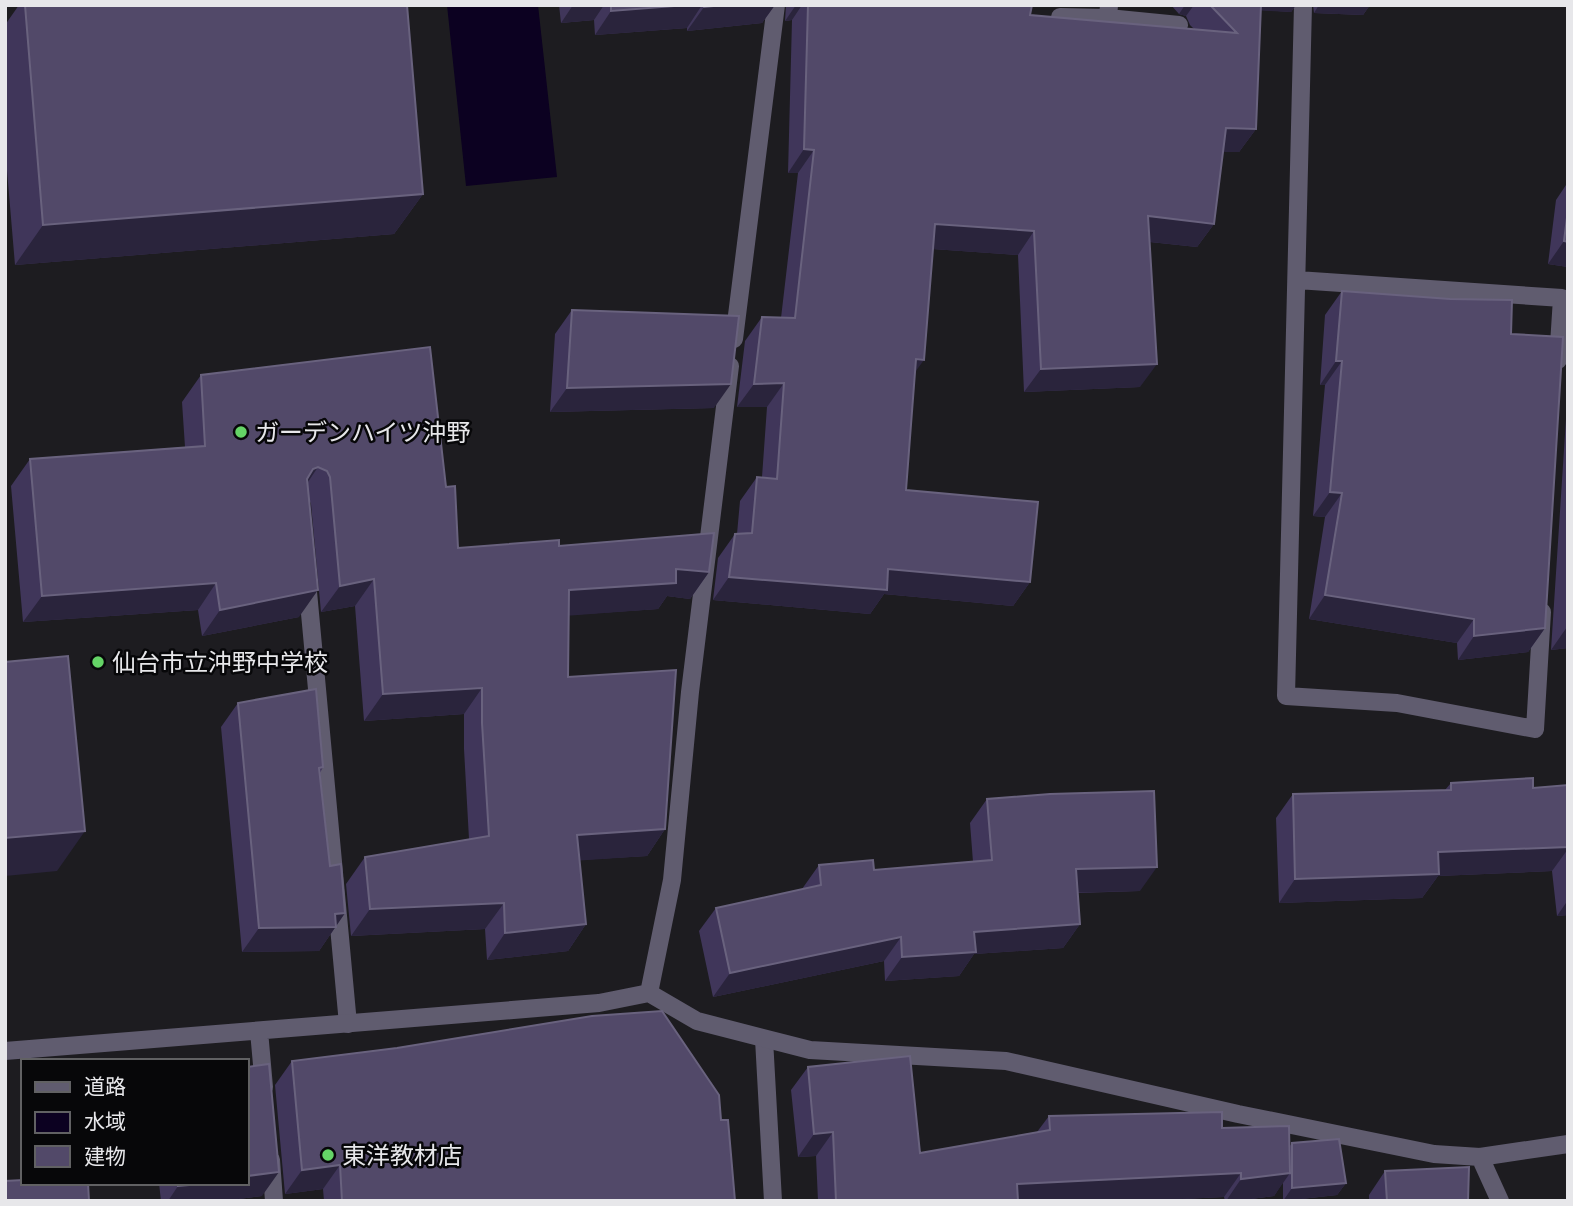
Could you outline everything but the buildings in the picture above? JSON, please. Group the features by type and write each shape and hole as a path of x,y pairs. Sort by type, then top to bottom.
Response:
{"street":[{"path":"649,993 672,880 690,692 776,5"},
{"path":"1303,5 1286,696 1397,703 1535,729 1544,590"},
{"path":"1059,17 1108,12 1178,25"},
{"path":"1297,280 1562,298 1557,382"},
{"path":"305,560 348,1024"},
{"path":"5,1051 599,1003 649,993 697,1021 810,1050 1006,1061 1224,1111 1434,1154 1480,1157 1568,1144"},
{"path":"259,1031 266,1109"},
{"path":"764,1038 773,1201"},
{"path":"270,1149 274,1201"},
{"path":"1480,1157 1500,1201"}],"water":[{"path":"447,5 538,5 557,177 466,186"}],"place":[{"name":"ガーデンハイツ沖野","path":"241,432"},
{"name":"仙台市立沖野中学校","path":"98,662"},
{"name":"東洋教材店","path":"328,1155"}]}
